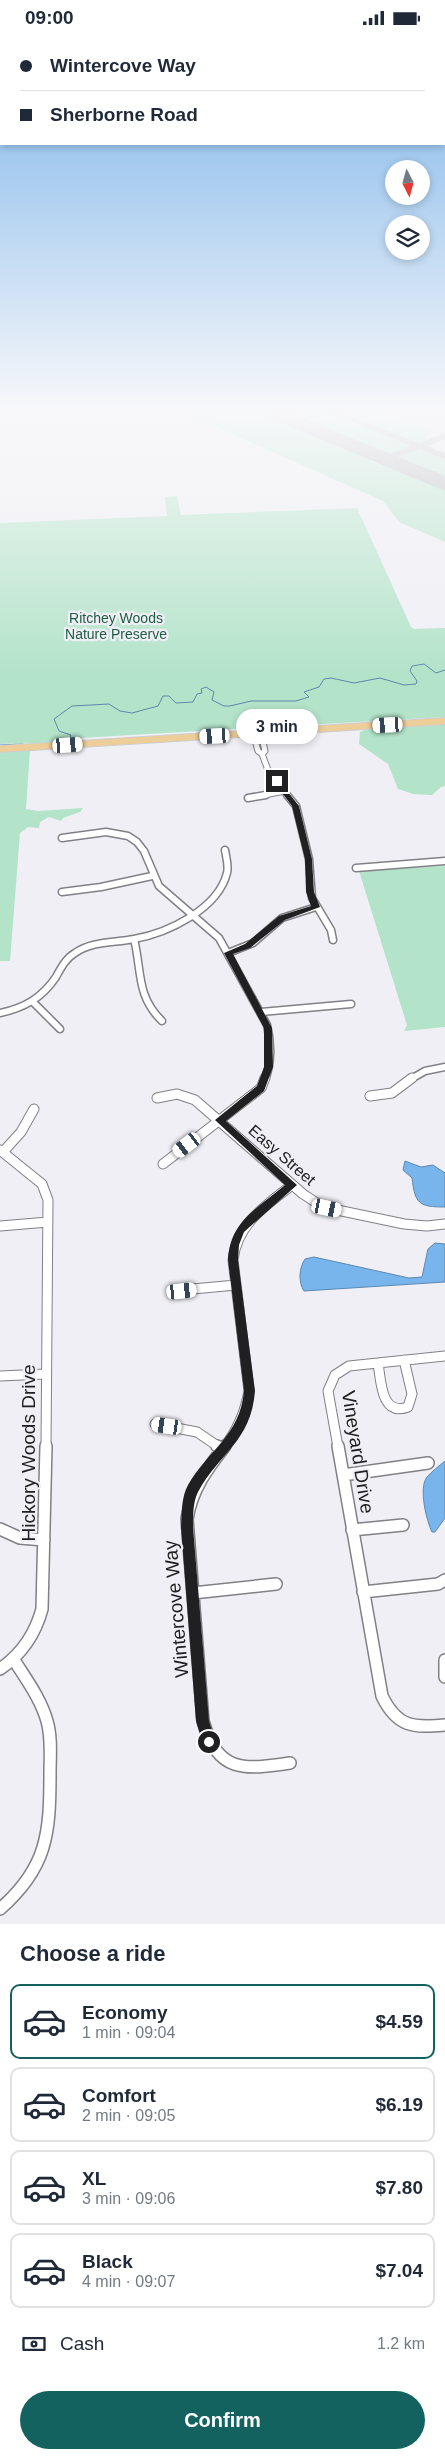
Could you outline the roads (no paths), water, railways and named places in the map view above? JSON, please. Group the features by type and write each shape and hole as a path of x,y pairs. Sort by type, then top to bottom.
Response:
{"main road":[{"path":"0,749 445,721"}],"street":[{"path":"253,733 258,751 262,753 268,770 296,806 309,859 310,892 316,907 331,929 333,940"},
{"path":"262,733 265,751 262,753"},
{"path":"248,798 285,791"},
{"path":"62,838 100,832 129,837 142,847 152,875 162,889 213,931 228,953 261,1012 270,1033 266,1077 256,1093 163,1164"},
{"path":"0,1013 16,1010 33,1002 49,988 67,959 74,953 92,946 134,939 162,930 210,901 222,886 227,870 225,850"},
{"path":"356,868 445,861"},
{"path":"62,892 101,887 152,875"},
{"path":"228,953 248,946 282,918 316,907"},
{"path":"134,939 140,962 142,996 148,1008 162,1021"},
{"path":"33,1002 60,1029"},
{"path":"261,1012 351,1004"},
{"path":"370,1096 395,1093 425,1071 445,1067"},
{"name":"Easy Street","path":"157,1097 177,1094 189,1097 220,1120 311,1201 327,1208 410,1225 445,1224"},
{"path":"2,1151 21,1132 34,1109"},
{"name":"Hickory Woods Drive","path":"0,1669 14,1660 34,1633 41,1615 45,1591 48,1221 48,1200 44,1187 2,1151"},
{"name":"Wintercove Way","path":"290,1763 251,1768 235,1767 221,1758 209,1742 202,1721 187,1527 189,1498 194,1487 242,1423 249,1401 233,1253 237,1236 247,1223 292,1185"},
{"path":"0,1226 48,1221"},
{"path":"182,1291 236,1285"},
{"name":"Vineyard Drive","path":"445,1356 344,1368 334,1375 330,1382 329,1398 380,1690 387,1706 398,1719 408,1725 419,1728 445,1725"},
{"path":"378,1363 385,1401 393,1409 400,1410 408,1407 412,1394 404,1360"},
{"path":"0,1376 46,1374"},
{"path":"155,1424 197,1432 222,1449"},
{"path":"342,1475 428,1463"},
{"name":"Vineyard Drive","path":"352,1530 402,1525"},
{"path":"0,1529 20,1538 44,1540"},
{"path":"363,1592 438,1584 445,1580"},
{"path":"192,1593 276,1584"},
{"path":"0,1909 21,1890 36,1867 46,1843 50,1815 48,1722 39,1701 14,1660"},
{"path":"445,1660 445,1677"}],"water":[{"path":"405,1161 421,1167 433,1165 445,1173 445,1207 424,1205 417,1199 412,1178 403,1170"},
{"path":"435,1243 445,1244 445,1282 304,1291 301,1283 301,1267 305,1259 314,1257 409,1278 422,1277 428,1249"},
{"path":"445,1461 445,1518 435,1532 432,1532 424,1505 424,1482"}],"waterway":[{"path":"62,742 69,741 71,735 59,731 54,719 72,706 109,704 120,711 132,713 158,706 163,696 169,696 176,703 193,702 197,694 202,693 201,689 206,687 214,692 212,700 224,706 251,701 296,701 309,697 304,692 319,687 324,679 331,678 354,683 380,678 404,685 416,684 417,681 410,671 412,666 424,664 436,673 445,670"},
{"path":"0,745 23,744"}],"park label":[{"name":"Ritchey Woods Nature Preserve","path":"116,626"}]}
